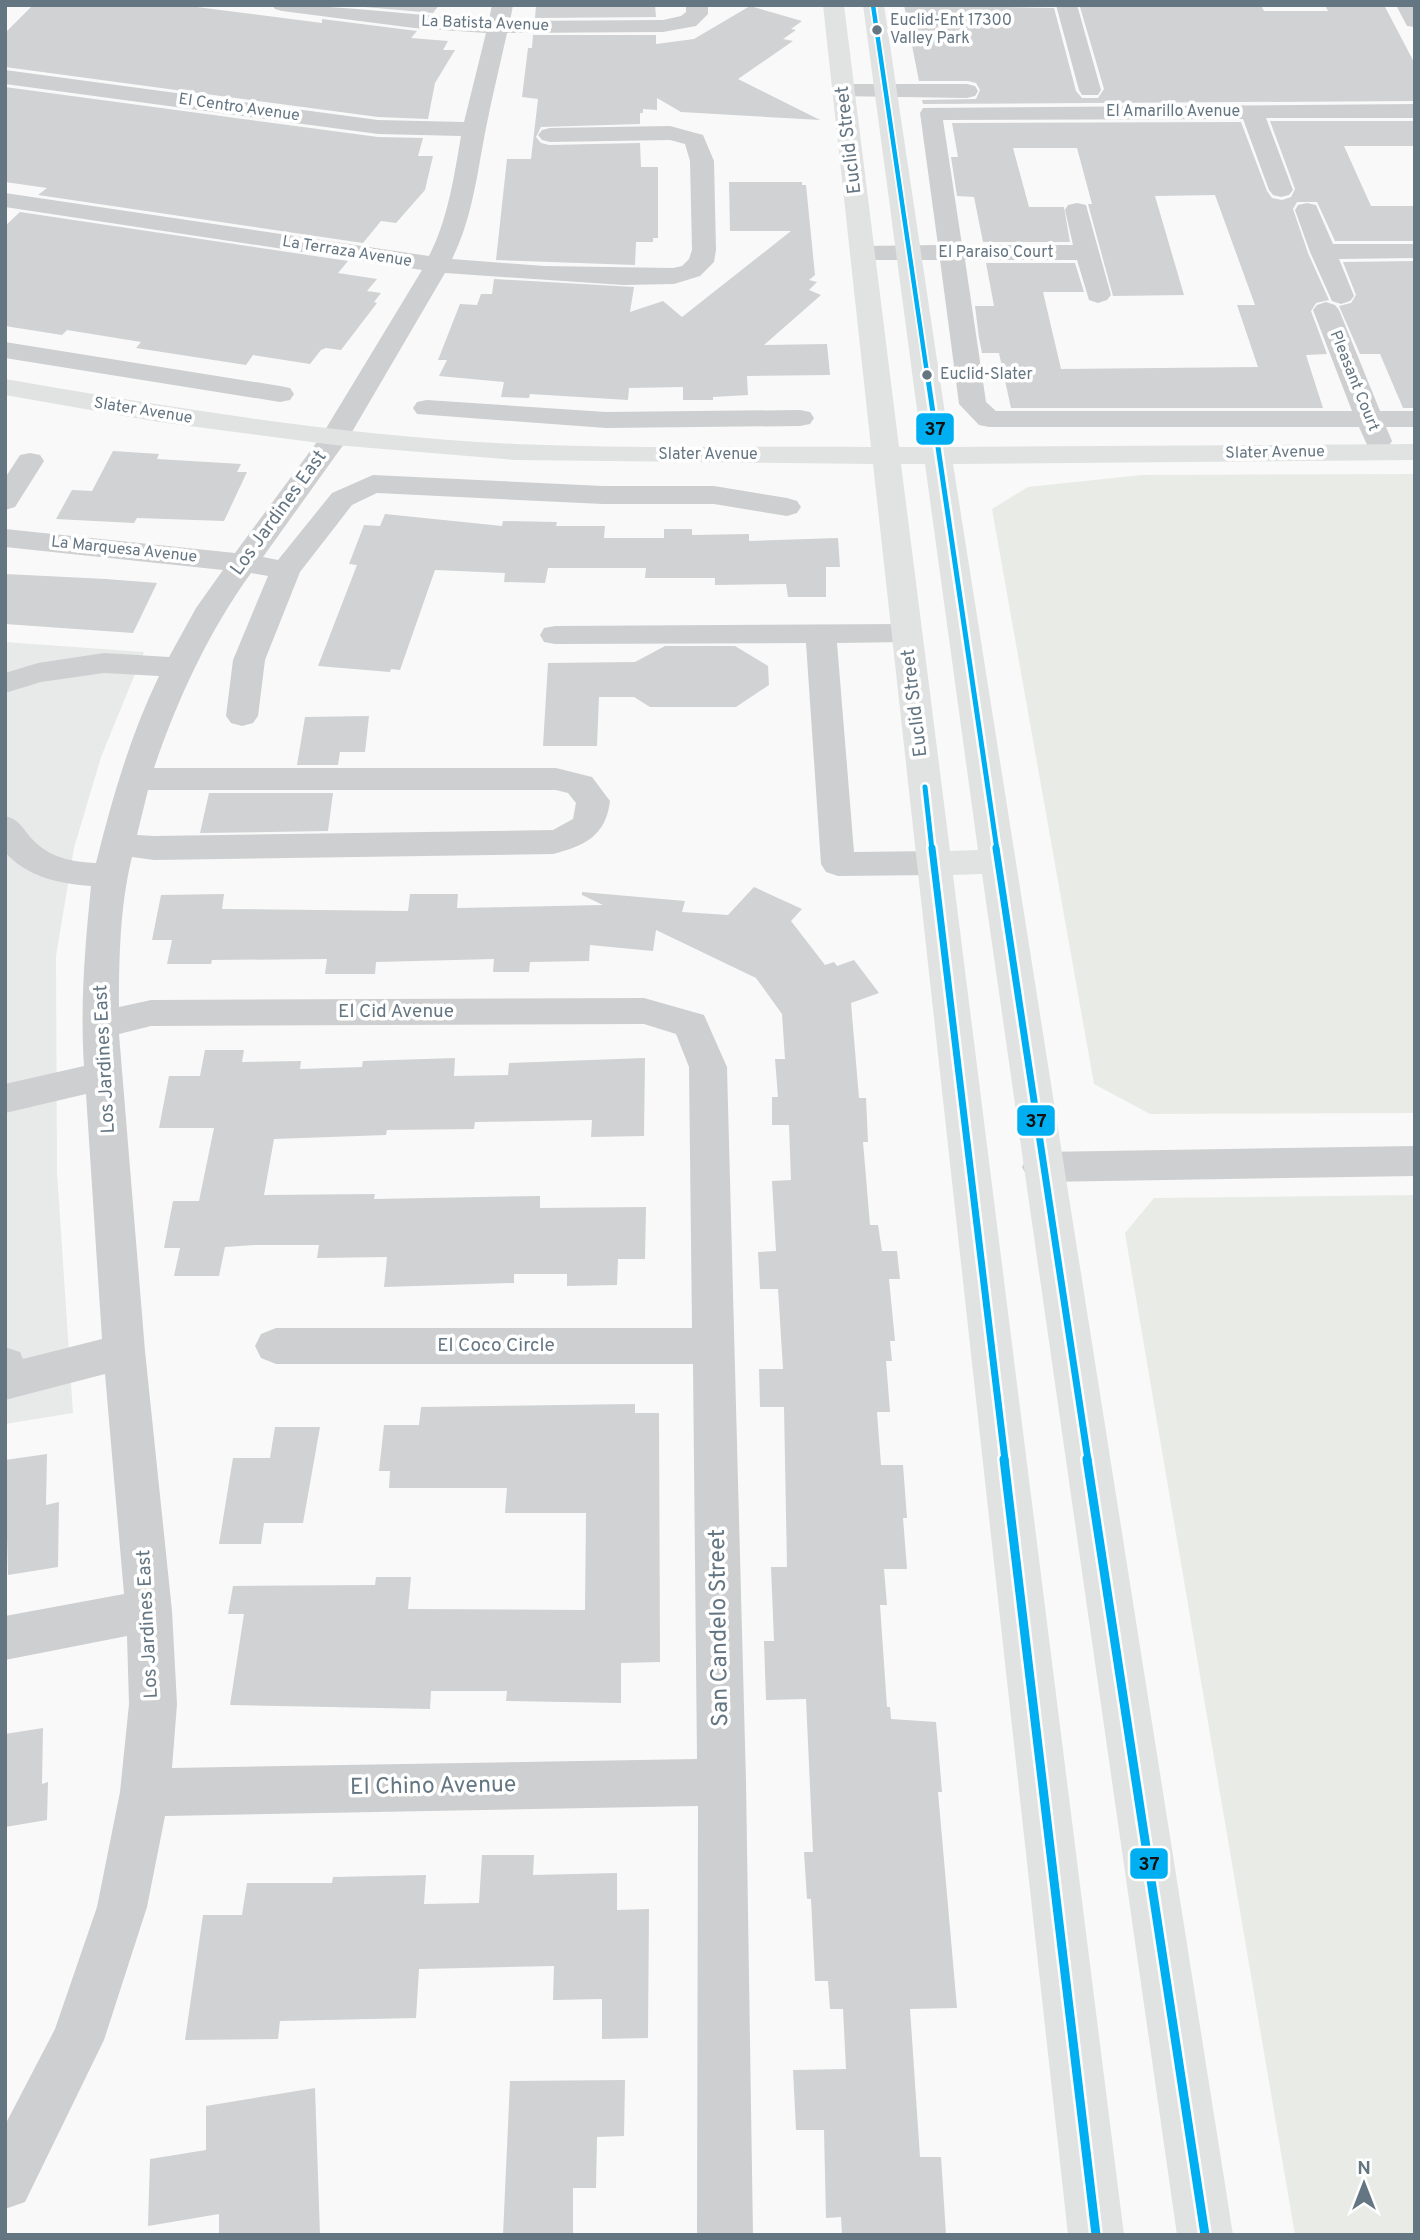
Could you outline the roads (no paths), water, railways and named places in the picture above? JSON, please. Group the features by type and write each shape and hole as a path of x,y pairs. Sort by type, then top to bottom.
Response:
{"main road":[{"name":"Euclid Street","path":"833,5 1096,2235"},
{"path":"873,5 996,862 1205,2235"},
{"name":"Slater Avenue","path":"5,387 159,414 434,447 604,454 886,456 1415,452"},
{"path":"934,863 996,862"}],"street":[{"name":"La Batista Avenue","path":"282,5 414,22 501,16 663,26 692,13"},
{"path":"1066,5 1090,90"},
{"path":"1406,5 1415,21"},
{"name":"Los Jardines East","path":"5,2182 78,2040 122,1907 145,1792 153,1704 149,1611 124,1351 100,1025 101,964 114,860 134,779 155,718 179,667 211,608 242,562 335,437 438,265 450,239 462,198 474,130 501,16"},
{"name":"El Centro Avenue","path":"5,77 378,127 474,130"},
{"path":"843,91 993,90"},
{"path":"1063,90 1117,90"},
{"path":"1212,90 1415,90"},
{"name":"El Amarillo Avenue","path":"951,253 931,113 1415,111"},
{"path":"1252,112 1281,190"},
{"name":"La Terraza Avenue","path":"5,200 438,265 623,277 674,276 691,271 701,262 704,250 702,161 695,140 670,133 550,135"},
{"path":"1077,210 1098,295"},
{"name":"Pleasant Court","path":"1307,210 1382,452"},
{"path":"1322,252 1415,251"},
{"name":"El Paraiso Court","path":"862,253 1087,252"},
{"path":"951,253 973,404 989,419 1415,419"},
{"name":"Slater Avenue","path":"5,350 280,394"},
{"path":"427,408 606,420 800,418"},
{"path":"604,454 606,420"},
{"path":"5,501 30,461"},
{"path":"242,716 249,660 286,570 342,499 373,484 590,494 714,495 787,507"},
{"name":"La Marquesa Avenue","path":"5,538 242,562 286,570"},
{"path":"821,634 838,864 934,863"},
{"path":"555,635 907,634"},
{"path":"5,683 38,673 104,663 179,667"},
{"path":"5,827 25,853 57,870 76,875 154,848 553,842 570,839 584,829 593,817 593,801 580,785 556,779 134,779"},
{"name":"El Cid Avenue","path":"100,1025 151,1013 631,1011 644,1011 691,1025"},
{"name":"San Candelo Street","path":"691,1025 708,1067 722,1782 725,2235"},
{"path":"5,1099 103,1076"},
{"path":"1042,1167 1415,1161"},
{"name":"El Coco Circle","path":"276,1346 715,1346"},
{"path":"5,1365 6,1382 124,1351"},
{"path":"5,1638 149,1611"},
{"name":"El Chino Avenue","path":"145,1792 722,1782"}],"place":[{"name":"Euclid-Ent 17300 Valley Park","path":"877,30"},
{"name":"Euclid-Slater","path":"927,375"}]}
